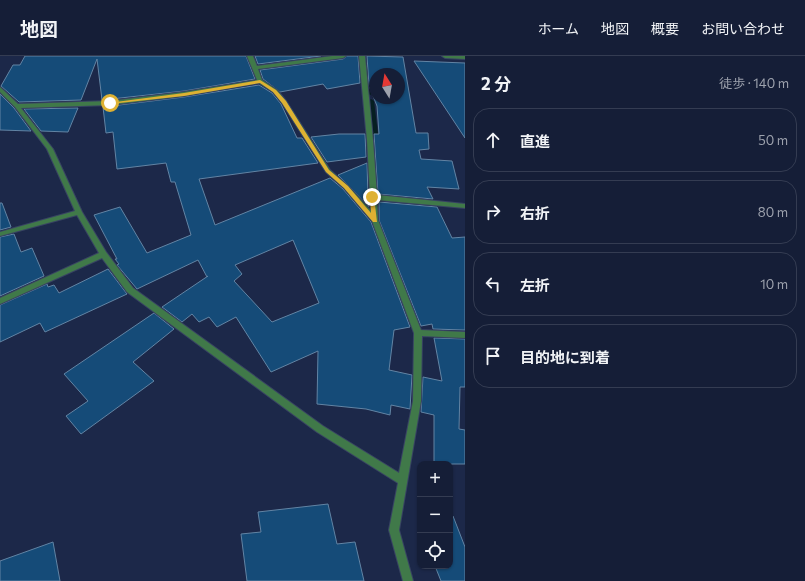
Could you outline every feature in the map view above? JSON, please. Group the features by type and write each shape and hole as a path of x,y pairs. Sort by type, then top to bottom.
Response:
{"street":[{"path":"250,56 260,81 275,91 284,102 328,171 346,187 375,220"},
{"path":"255,68 343,56"},
{"path":"362,56 370,140 372,197 375,220 418,333 417,401 394,530 408,581"},
{"path":"445,56 465,57"},
{"path":"16,106 110,103 184,94 260,81"},
{"path":"0,89 16,106 50,149 80,212 103,254 130,290 320,429 402,480"},
{"path":"372,197 465,206"},
{"path":"0,234 80,212"},
{"path":"0,301 103,254"},
{"path":"418,333 465,335"}],"building":[{"path":"25,56 246,56 255,79 184,91 102,100 97,59 81,100 19,102 1,86 13,65 20,65"},
{"path":"255,56 321,56 258,64"},
{"path":"347,56 358,56 360,83 327,89 323,84 280,92 263,79 260,70 343,59"},
{"path":"367,56 403,57 405,68 369,68 369,86"},
{"path":"414,61 465,63 465,138"},
{"path":"405,69 416,133 428,133 429,149 419,150 421,159 452,161 459,189 427,187 433,199 378,194 374,134 379,134 376,104 405,104"},
{"path":"259,85 272,93 281,104 297,138 302,138 318,163 199,179 215,225 330,178 343,189 371,222 410,327 394,330 389,370 412,375 410,409 391,405 390,415 366,409 317,404 318,351 271,372 236,317 217,327 209,317 199,322 192,314 182,322 162,307 207,277 198,260 137,289 117,265 119,264 115,259 117,259 94,215 120,207 147,253 191,235 175,182 171,182 166,163 117,169 113,132 106,133 103,107 184,97","holes":["293,240 319,303 272,322 234,281 242,274 235,265"]},
{"path":"0,94 14,108 31,131 0,130"},
{"path":"78,108 68,132 41,131 24,109"},
{"path":"339,134 365,134 366,157 327,162 311,137"},
{"path":"367,163 368,198 369,207 338,175"},
{"path":"379,202 437,207 452,238 465,237 465,330 433,329 432,324 421,326 379,220"},
{"path":"0,203 2,203 11,227 0,230"},
{"path":"14,234 21,252 32,248 44,276 0,296 0,237"},
{"path":"108,269 127,294 45,332 40,323 0,342 0,305 47,284 48,287 54,285 59,293"},
{"path":"154,313 174,329 133,362 154,381 81,434 66,416 88,401 64,374"},
{"path":"434,338 465,339 465,387 460,387 459,429 465,430 465,464 453,464 453,461 434,461 434,415 421,412 423,377 442,381"},
{"path":"328,504 337,544 355,542 364,581 247,581 241,534 261,532 258,512"},
{"path":"453,516 465,547 465,581 441,581 436,569 453,569"},
{"path":"53,542 60,581 0,581 0,561"}],"waterway":[{"path":"367,66 369,84"},
{"path":"371,104 376,142"}],"route":[{"path":"110,103 184,94 260,81 275,91 299,124 314,152 328,171 346,187 375,220 372,197"}]}
